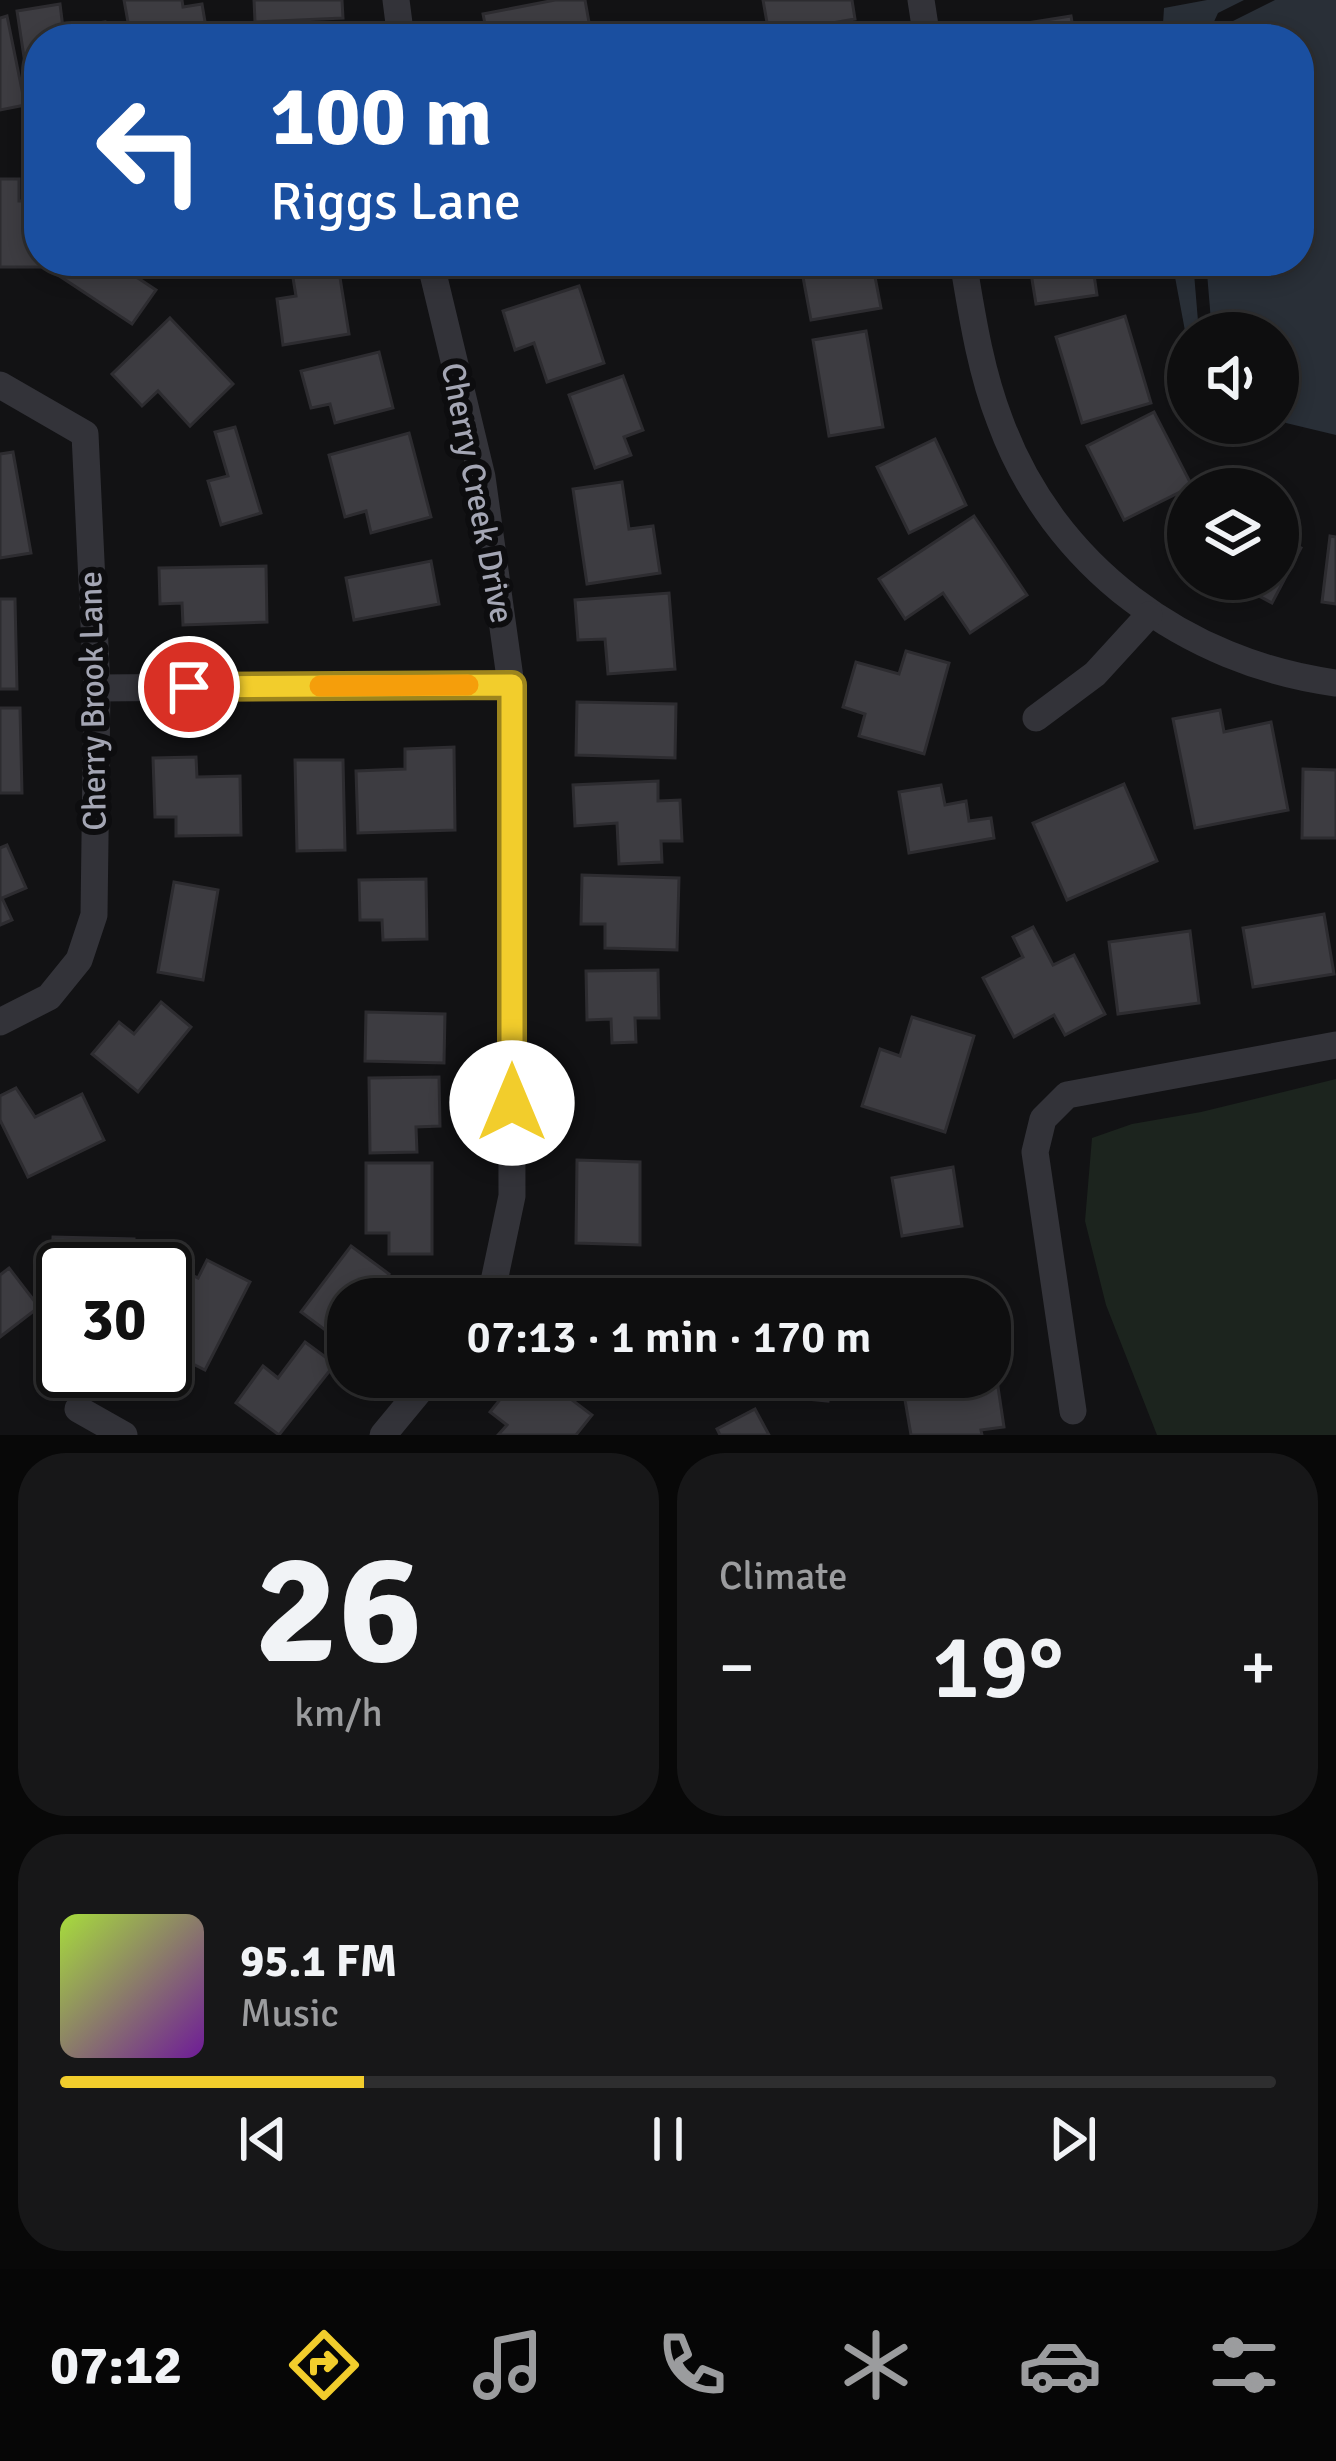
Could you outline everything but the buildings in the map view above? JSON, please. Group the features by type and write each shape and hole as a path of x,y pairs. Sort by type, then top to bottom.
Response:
{"street":[{"name":"Cherry Creek Drive","path":"434,276 482,477 512,685 512,1196 492,1278"},
{"path":"966,276 986,378 1016,458 1074,544 1149,615 1221,653 1336,683"},
{"name":"Cherry Brook Lane","path":"0,386 85,434 98,688 94,915 79,960 49,997 0,1022"},
{"path":"1036,718 1095,674 1149,615"},
{"path":"98,688 512,685"},
{"path":"1073,1411 1035,1152 1043,1119 1067,1095 1336,1046"},
{"path":"382,1435 413,1398"},
{"path":"78,1409 124,1435"}],"shaded area":[{"path":"1207,0 1244,0 1218,13 1213,24 1163,24 1164,8"},
{"path":"1275,0 1336,0 1336,435 1299,426 1299,312 1210,312 1207,276 1314,276 1314,24 1227,24"},
{"path":"1175,276 1194,276 1197,312 1181,312"},
{"path":"1336,1079 1336,1435 1157,1435 1106,1305 1085,1221 1092,1138 1132,1124"}],"slow traffic":[{"path":"320,686 468,685"}],"route":[{"path":"189,687 512,685 512,1103"}]}
